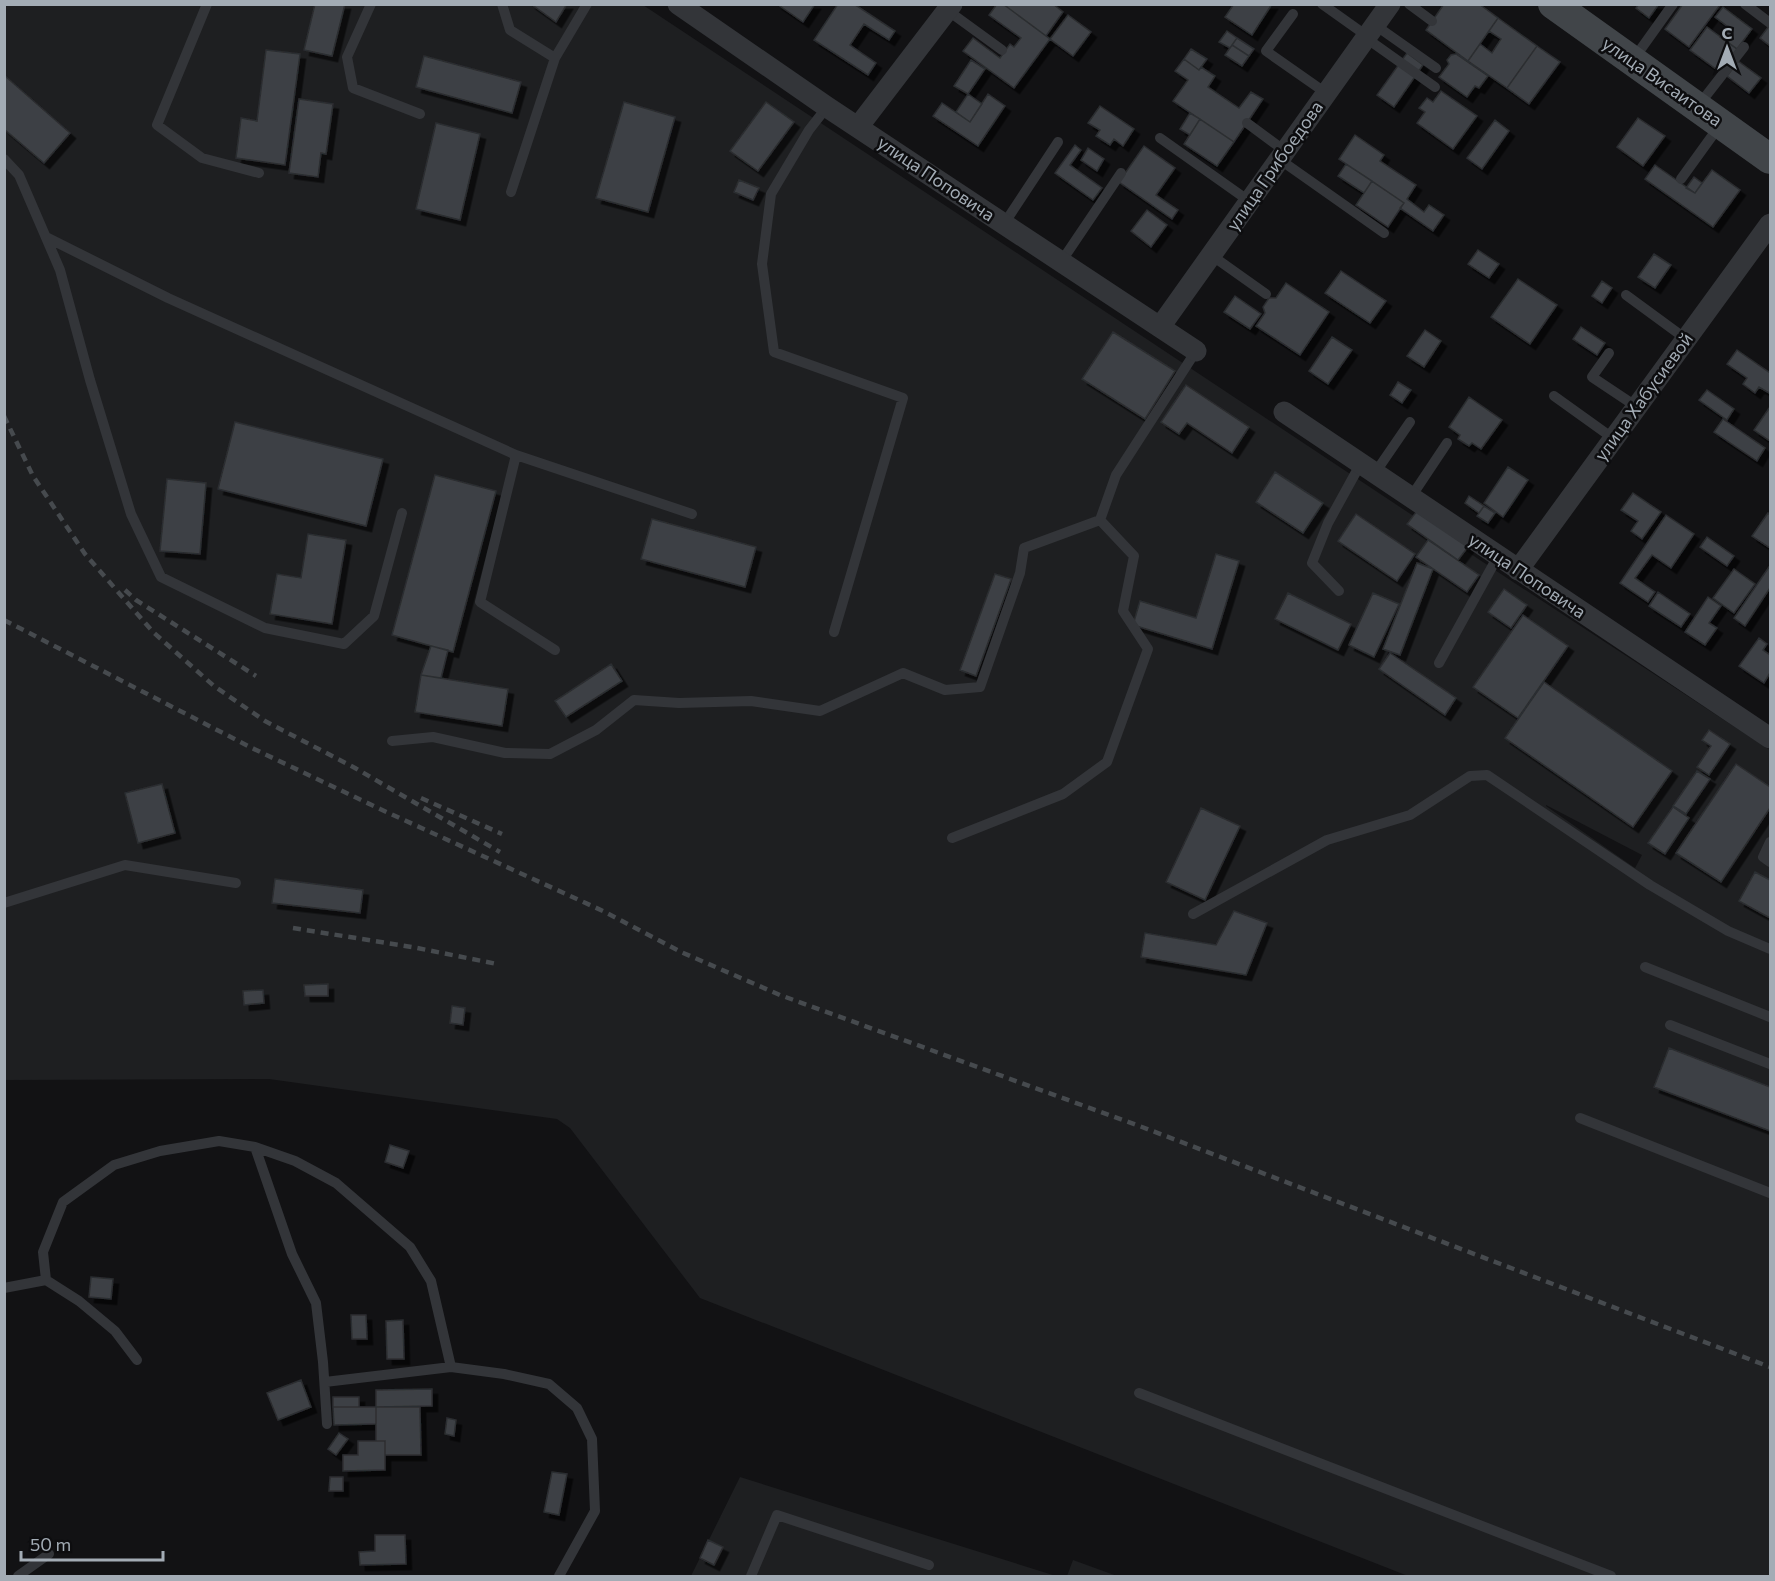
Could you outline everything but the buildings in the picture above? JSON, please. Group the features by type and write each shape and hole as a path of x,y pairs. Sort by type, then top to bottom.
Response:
{"main road":[{"name":"улица Висаитова","path":"1553,4 1770,159"}],"street":[{"name":"улица Поповича","path":"678,4 827,107 1196,351"},
{"name":"улица Грибоедова","path":"1160,327 1390,4"},
{"path":"858,127 950,7"},
{"name":"улица Хабусиевой","path":"1518,570 1770,224"},
{"name":"улица Поповича","path":"1284,412 1770,738"}],"lane":[{"path":"207,4 157,125 202,158 259,173"},
{"path":"371,4 347,57 353,88 420,114"},
{"path":"502,4 510,30 555,58"},
{"path":"511,192 555,58 587,4"},
{"path":"1322,4 1369,33 1436,68"},
{"path":"1409,4 1432,21"},
{"path":"1633,61 1674,4"},
{"path":"1745,4 1770,23"},
{"path":"950,7 1002,50"},
{"path":"1293,14 1266,51 1326,93"},
{"path":"1369,33 1435,87"},
{"path":"1681,179 1709,116 1744,47"},
{"path":"827,107 809,130 771,194 762,264 774,352 903,398 834,632"},
{"path":"1246,123 1282,155 1384,233"},
{"path":"1160,138 1250,201"},
{"path":"1004,224 1058,142"},
{"path":"4,159 19,175 60,270 90,380 131,514 161,577 265,628 344,645 374,616 402,513"},
{"path":"1061,262 1121,173"},
{"path":"46,237 168,298 516,455 692,514"},
{"path":"1211,255 1266,294"},
{"path":"1626,295 1686,339"},
{"path":"1100,520 1116,475 1196,351"},
{"path":"1609,353 1592,376 1637,407"},
{"path":"1554,396 1614,439"},
{"path":"1339,591 1312,563 1328,524 1368,468 1410,422"},
{"path":"1411,497 1447,443"},
{"path":"516,455 480,602 555,650"},
{"path":"392,741 433,737 505,753 550,754 596,730 634,700 679,703 751,701 820,711 903,673 945,690 980,687 1020,573 1024,548 1100,520"},
{"path":"952,838 1063,794 1107,762 1148,649 1123,611 1134,556 1100,520"},
{"path":"1439,663 1498,556"},
{"path":"1193,914 1327,840 1410,815 1470,776 1487,775 1650,885 1728,931 1770,949"},
{"path":"1770,842 1763,857 1770,862"},
{"path":"4,903 125,865 236,883"},
{"path":"1645,967 1770,1017"},
{"path":"1670,1025 1770,1064"},
{"path":"1580,1118 1770,1193"},
{"path":"46,1280 43,1252 63,1202 114,1165 160,1151 219,1142 255,1147 295,1161 336,1184 410,1247 431,1281 451,1367"},
{"path":"255,1147 292,1254 316,1303 325,1382 327,1424"},
{"path":"4,1288 46,1280 79,1301 115,1331 137,1360"},
{"path":"325,1382 451,1367 504,1374 549,1384 576,1407 592,1439 595,1511 560,1576"},
{"path":"1139,1393 1611,1576"},
{"path":"751,1576 777,1515 929,1565"},
{"path":"18,1576 49,1554"}],"shaded area":[{"path":"5,5 643,5 1770,750 1770,1576 1408,1576 700,1298 570,1128 557,1119 269,1079 5,1080","holes":["1546,805 1642,855 1635,868"]},
{"path":"740,1477 1056,1576 691,1576"},
{"path":"1073,1560 1117,1576 1067,1576"}],"railway":[{"path":"4,416 33,476 85,554 153,632 214,686 265,721 355,768 500,852"},
{"path":"125,590 136,600 256,676"},
{"path":"4,620 252,748 603,911 681,952 780,995 1142,1127 1770,1367"},
{"path":"421,798 502,834"},
{"path":"293,928 412,947 497,964"}]}
